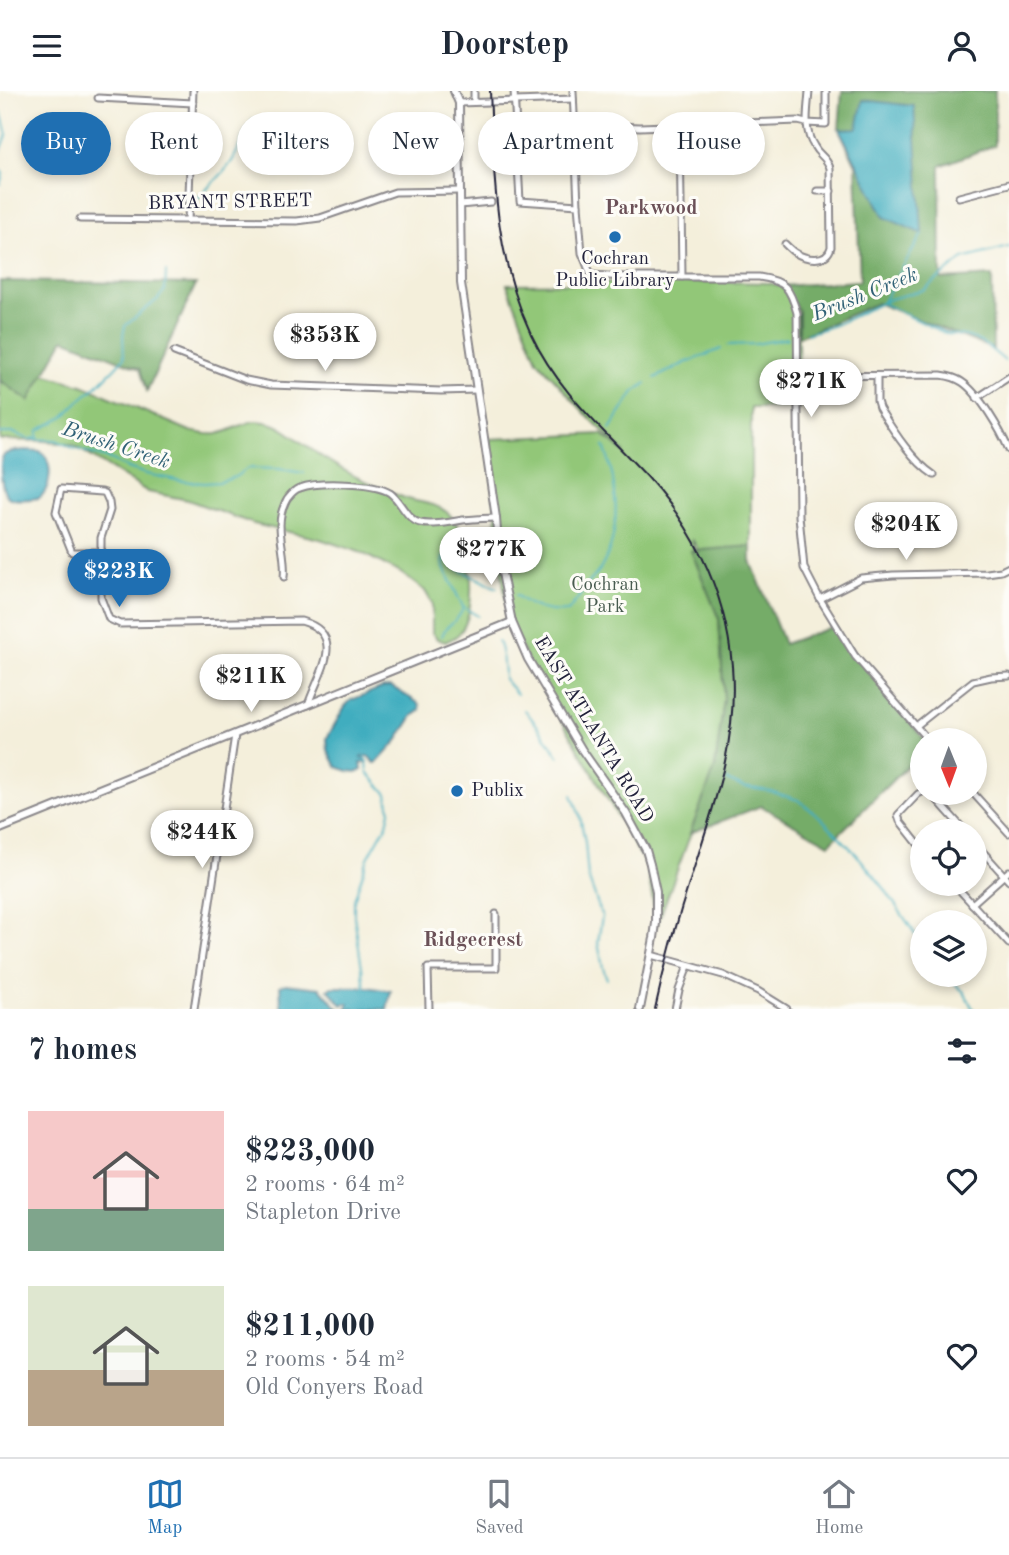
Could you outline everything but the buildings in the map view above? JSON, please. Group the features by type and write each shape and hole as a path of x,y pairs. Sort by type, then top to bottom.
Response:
{"street":[{"path":"124,91 125,99"},
{"path":"188,220 193,91"},
{"name":"EAST ATLANTA ROAD","path":"454,91 459,103 461,283 496,518 499,558 512,622 528,659 582,750 626,813 646,850 655,879 656,923 640,1009"},
{"path":"474,91 474,102"},
{"path":"514,91 520,201 578,205"},
{"path":"573,91 574,112"},
{"path":"785,244 794,252 805,256 824,258 829,254 831,176 828,162 812,144 806,123 809,91"},
{"path":"765,123 798,121 827,124 827,91"},
{"path":"98,98 193,103"},
{"path":"459,103 573,99"},
{"path":"577,175 583,253 591,275 759,277 785,284 792,295 797,313 799,516 804,568 855,656 916,726 974,681 1009,677"},
{"path":"681,175 682,277"},
{"path":"959,197 1009,184"},
{"name":"BRYANT STREET","path":"80,219 298,221 320,218 395,192 460,191"},
{"path":"817,191 831,191"},
{"path":"460,205 491,202"},
{"path":"174,352 246,380 271,384 476,390"},
{"path":"797,376 947,376 962,382 977,398 1009,450"},
{"path":"877,376 879,408 916,459 934,475"},
{"path":"977,398 1009,377"},
{"path":"284,577 280,524 285,503 297,488 315,484 361,485 380,489 395,497 420,523 496,518"},
{"path":"101,552 72,552 56,512 61,489 105,493 109,502 110,510 101,538 101,552 101,598 109,619 120,624 301,621 314,625 325,635 327,656 308,705"},
{"path":"820,599 862,578 986,573 1009,567"},
{"path":"0,829 512,622"},
{"path":"194,1009 235,735"},
{"path":"910,802 898,815 910,834"},
{"path":"942,805 954,819"},
{"path":"984,805 1009,833"},
{"path":"987,854 1007,873 1009,881"},
{"path":"972,904 1007,873"},
{"path":"965,896 1009,944"},
{"path":"429,1009 428,968 496,968 496,914"},
{"path":"651,955 723,975 745,984 787,1009"},
{"path":"675,1009 688,966"}],"green space":[{"path":"842,91 995,91 995,145 940,166 941,279 992,276 993,349 877,303 799,337 799,311 782,286 860,281 856,165 839,129"},
{"path":"0,281 196,284 147,391 140,369 64,339 29,401 0,380"},
{"name":"Cochran Park","path":"726,282 782,286 797,313 800,407 751,408 751,546 700,553 692,539 695,558 719,619 724,700 715,768 657,925 647,867 530,665 510,624 501,571 489,439 602,434 625,453 537,360 507,284"},
{"path":"26,369 82,385 193,432 217,434 256,421 273,424 364,481 443,510 456,523 462,536 470,569 470,604 462,630 445,642 437,639 432,633 432,603 425,591 401,573 362,553 320,539 254,524 188,500 148,492 73,445 0,440 0,371"},
{"path":"751,546 751,561 784,644 832,627 915,728 910,728 910,763 829,844 761,806 690,833 715,768 724,700 719,619 691,551"}],"water":[{"path":"863,100 914,106 922,234 884,217 839,129 857,128"},
{"path":"40,451 45,455 49,467 49,482 39,498 13,499 4,491 2,460 8,453"},
{"path":"391,686 420,704 421,710 413,716 397,741 378,762 363,756 361,758 365,759 366,763 361,763 362,770 358,772 337,767 328,750 327,738 345,706 351,700"},
{"path":"286,984 320,988 339,1009 283,1009 280,986"},
{"path":"367,987 391,991 387,1009 346,1009 349,1004 342,1005 328,989"}],"waterway":[{"path":"0,108 7,135 0,153"},
{"path":"195,202 222,174 237,153"},
{"path":"0,169 3,174 0,184"},
{"path":"883,302 922,234"},
{"name":"Brush Creek","path":"807,334 835,325 890,299 923,290 963,259 1009,247"},
{"path":"33,438 38,437 38,431 65,415 124,358 125,326 165,290 166,272"},
{"path":"884,304 946,334 976,340 1005,361"},
{"name":"Brush Creek","path":"728,345 755,344 788,338"},
{"name":"Brush Creek","path":"655,378 721,349"},
{"name":"Brush Creek","path":"610,429 634,392 646,383"},
{"name":"Brush Creek","path":"0,433 14,433 28,439 56,440 146,474 182,481 220,482 235,477 248,468 304,473"},
{"name":"Brush Creek","path":"516,595 540,609 568,611 601,568 612,539 616,507 609,460 604,446"},
{"path":"443,557 444,568 463,607 478,616"},
{"name":"Brush Creek","path":"444,558 454,567 497,588"},
{"path":"442,636 463,608"},
{"path":"498,641 504,679 517,694"},
{"path":"525,710 559,757"},
{"path":"364,756 368,773 387,794 390,811 387,824 368,858 354,900 365,987"},
{"path":"727,780 743,787 770,791 798,800 820,817 857,855 910,926"},
{"path":"572,795 580,816 588,877 602,916 598,943 607,979"},
{"path":"958,987 973,1009"}],"railway":[{"path":"490,91 495,185 503,245 519,304 531,334 564,387 655,486 689,532 713,583 728,637 733,693 728,745 717,795 677,923 655,1009"}],"place":[{"name":"Cochran Public Library","path":"615,237"},
{"name":"Publix","path":"457,791"}],"district":[{"name":"Parkwood","path":"651,208"},
{"name":"Ridgecrest","path":"473,940"}]}
